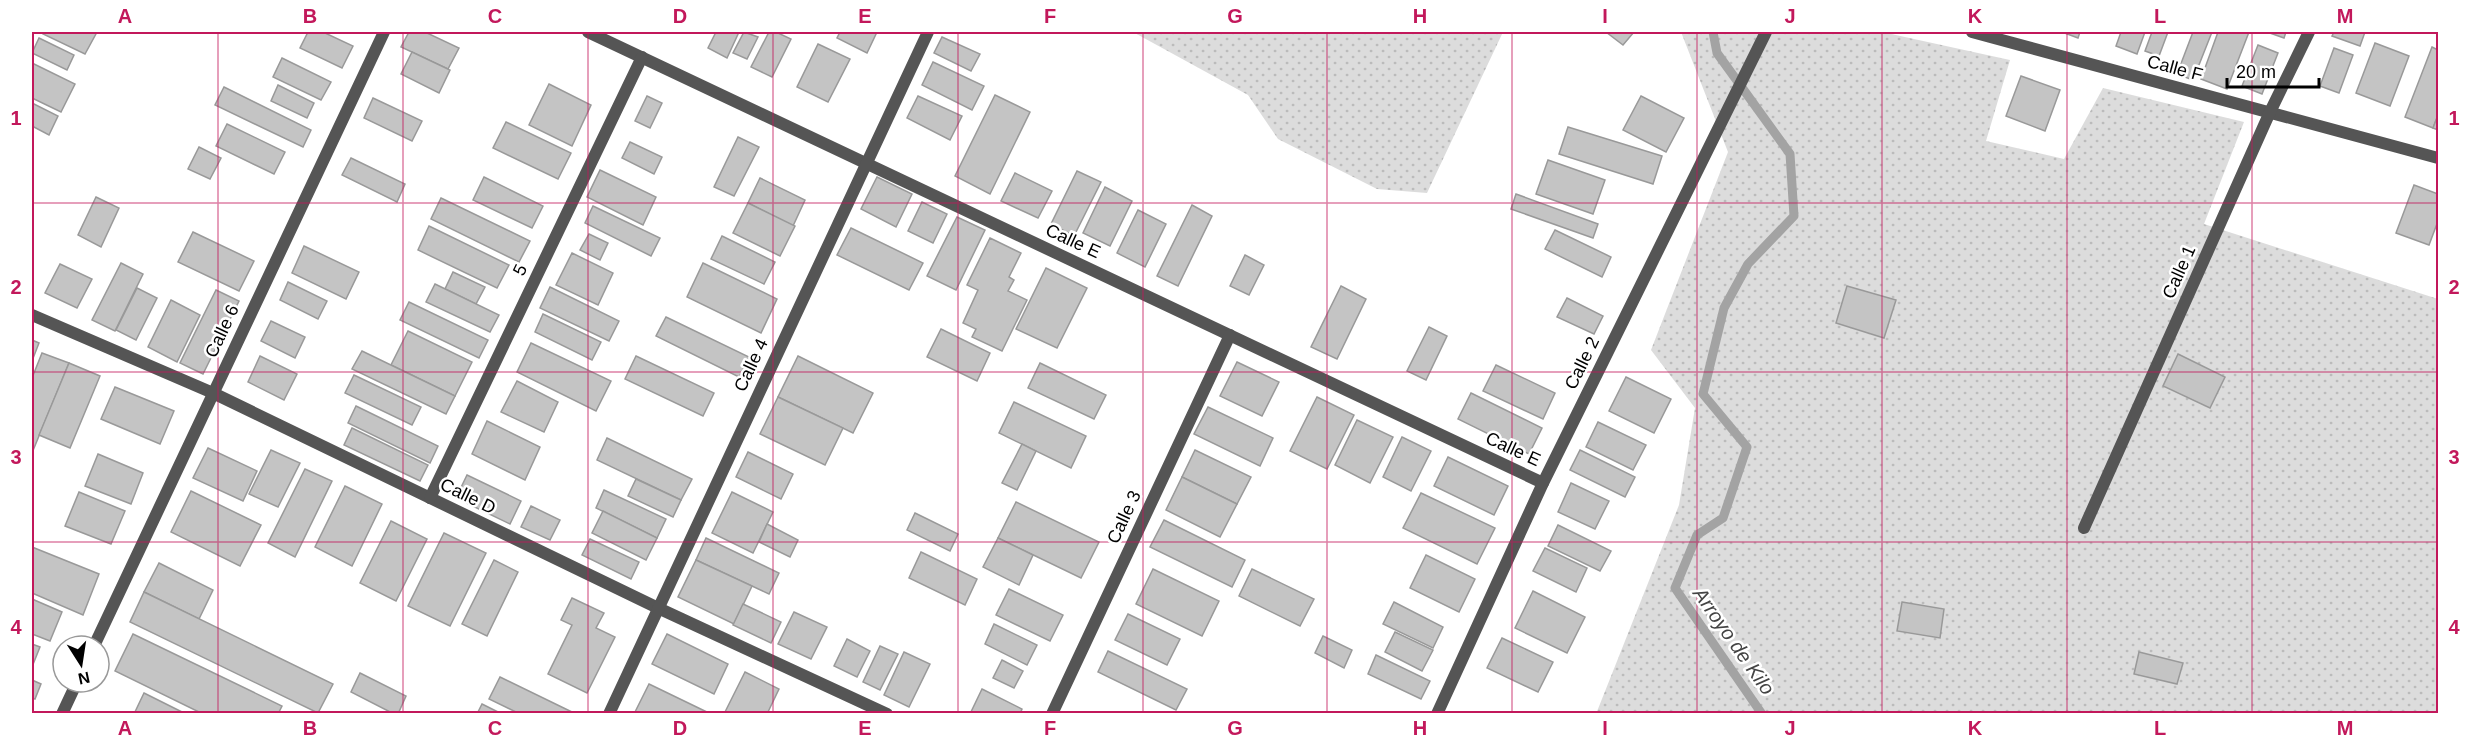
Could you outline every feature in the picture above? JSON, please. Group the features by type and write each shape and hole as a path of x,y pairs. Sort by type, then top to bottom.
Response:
{"street":[{"name":"Calle 6","path":"100,634 384,32"},
{"name":"Calle E","path":"588,32 1543,483"},
{"name":"Calle 4","path":"609,714 865,162 928,32"},
{"name":"Calle 2","path":"1437,714 1543,483 1766,32"},
{"name":"Calle F","path":"1972,32 2439,158"},
{"name":"Calle 1","path":"2084,528 2270,112 2309,32"},
{"name":"5","path":"430,498 642,57"},
{"name":"Calle D","path":"32,315 213,393 658,608 887,714"},
{"name":"Calle 3","path":"1052,714 1230,335"},
{"path":"62,714 71,694"}],"shaded area":[{"path":"1133,32 1503,32 1427,193 1377,189 1278,139 1248,95"},
{"path":"1681,32 1882,32 2010,60 1986,141 2064,159 2103,88 2244,122 2204,224 2438,299 2438,713 1596,714 1679,505 1695,408 1651,350 1728,152"}],"building":[{"path":"44,32 97,32 85,54 43,34"},
{"path":"308,32 323,32 353,46 342,68 300,48"},
{"path":"409,32 425,32 459,48 448,69 401,47"},
{"path":"716,32 739,32 727,58 708,48"},
{"path":"744,32 758,37 747,59 733,53"},
{"path":"769,32 776,32 791,39 772,77 751,67"},
{"path":"840,32 877,32 867,53 837,38"},
{"path":"1606,32 1634,32 1623,45"},
{"path":"2062,32 2080,32 2078,38"},
{"path":"2121,32 2145,32 2137,54 2116,46"},
{"path":"2152,32 2168,32 2159,56 2145,51"},
{"path":"2193,32 2212,32 2193,80 2177,74"},
{"path":"2218,32 2249,32 2227,89 2201,79"},
{"path":"2267,32 2286,32 2284,38"},
{"path":"2334,32 2365,32 2360,46 2332,36"},
{"path":"942,37 980,54 971,71 934,53"},
{"path":"39,38 74,55 67,70 32,53"},
{"path":"2375,43 2409,56 2390,106 2356,93"},
{"path":"818,44 850,59 828,102 797,87"},
{"path":"2258,45 2278,53 2262,94 2242,86"},
{"path":"2432,47 2438,50 2438,115 2433,128 2405,117"},
{"path":"2334,48 2353,55 2339,93 2320,86"},
{"path":"412,52 450,70 439,93 401,74"},
{"path":"282,58 331,82 321,100 273,77"},
{"path":"933,62 984,86 972,110 922,85"},
{"path":"32,63 75,84 61,112 32,98"},
{"path":"2021,76 2060,90 2045,131 2006,116"},
{"path":"549,84 591,105 572,146 529,125"},
{"path":"278,85 314,103 307,118 271,101"},
{"path":"224,87 311,130 303,147 215,105"},
{"path":"995,95 1030,112 990,194 955,176"},
{"path":"647,96 662,103 650,128 635,121"},
{"path":"918,96 962,116 950,140 907,118"},
{"path":"1641,96 1684,118 1666,152 1623,130"},
{"path":"373,98 422,121 412,141 364,118"},
{"path":"32,103 58,116 49,135 32,126"},
{"path":"2438,115 2438,130 2433,128"},
{"path":"506,122 571,153 558,179 493,148"},
{"path":"227,124 285,152 274,174 216,146"},
{"path":"1568,127 1662,156 1653,184 1559,154"},
{"path":"738,137 759,147 734,196 714,187"},
{"path":"630,142 662,157 654,174 622,158"},
{"path":"199,147 221,158 210,179 188,169"},
{"path":"351,158 405,184 397,202 342,175"},
{"path":"1548,160 1605,180 1593,214 1536,194"},
{"path":"600,170 656,197 643,225 587,197"},
{"path":"1077,171 1101,182 1074,236 1051,224"},
{"path":"1015,173 1052,191 1038,218 1001,201"},
{"path":"484,177 543,206 532,228 473,200"},
{"path":"877,177 912,194 896,227 861,209"},
{"path":"760,178 805,200 793,226 748,203"},
{"path":"2414,185 2438,194 2438,221 2429,245 2396,233"},
{"path":"1105,187 1132,201 1110,246 1083,233"},
{"path":"1516,194 1598,224 1593,238 1511,209"},
{"path":"96,197 119,208 101,247 78,235"},
{"path":"441,198 530,241 519,262 431,219"},
{"path":"922,202 947,214 933,243 908,231"},
{"path":"748,203 795,226 780,256 733,233"},
{"path":"1192,205 1212,216 1178,286 1157,276"},
{"path":"593,206 660,238 651,256 585,223"},
{"path":"1138,210 1166,224 1145,267 1117,253"},
{"path":"957,217 985,230 956,290 927,276"},
{"path":"429,226 509,265 497,288 418,250"},
{"path":"851,228 923,263 909,290 837,255"},
{"path":"1555,230 1611,257 1602,277 1545,249"},
{"path":"193,232 254,261 239,291 178,262"},
{"path":"589,234 608,243 600,260 580,250"},
{"path":"722,236 775,262 764,284 711,259"},
{"path":"990,238 1021,253 1009,277 1014,280 1008,291 1027,300 1002,351 972,337 976,329 963,323 978,290 967,285"},
{"path":"304,246 359,272 346,299 292,273"},
{"path":"572,253 613,273 598,305 556,285"},
{"path":"1245,255 1264,265 1249,295 1230,286"},
{"path":"121,263 143,274 115,331 92,320"},
{"path":"703,263 777,299 761,333 687,297"},
{"path":"60,264 92,279 77,308 45,293"},
{"path":"1046,268 1087,288 1057,348 1016,329"},
{"path":"453,272 485,287 476,304 445,289"},
{"path":"288,282 327,301 318,319 280,300"},
{"path":"435,284 499,315 490,332 426,302"},
{"path":"1341,286 1366,299 1337,359 1311,347"},
{"path":"1847,286 1896,300 1884,338 1836,323"},
{"path":"550,287 619,321 609,341 540,308"},
{"path":"137,288 157,298 136,340 116,330"},
{"path":"216,290 239,301 203,374 180,363"},
{"path":"1567,298 1603,316 1594,334 1557,317"},
{"path":"171,300 200,315 177,362 148,347"},
{"path":"409,302 488,340 479,358 400,320"},
{"path":"543,314 601,342 592,360 535,332"},
{"path":"666,317 749,357 739,377 656,336"},
{"path":"271,321 305,337 295,358 261,341"},
{"path":"1429,327 1447,336 1426,380 1407,371"},
{"path":"941,329 990,353 977,381 927,357"},
{"path":"408,331 472,362 455,396 391,365"},
{"path":"32,340 39,343 32,361"},
{"path":"531,343 611,381 596,411 517,372"},
{"path":"362,351 455,396 446,414 352,369"},
{"path":"42,353 69,363 32,453 32,378"},
{"path":"2178,354 2225,377 2210,408 2163,386"},
{"path":"260,356 297,374 284,400 248,382"},
{"path":"636,356 714,393 703,416 625,379"},
{"path":"798,356 873,393 853,433 778,397"},
{"path":"1237,362 1279,382 1262,416 1220,396"},
{"path":"69,363 100,376 70,448 39,435"},
{"path":"1040,363 1106,395 1094,419 1028,388"},
{"path":"1496,365 1555,393 1543,419 1483,391"},
{"path":"354,375 421,407 412,425 345,393"},
{"path":"1626,377 1671,399 1654,433 1609,411"},
{"path":"517,381 558,402 544,432 501,412"},
{"path":"115,387 174,411 160,444 101,419"},
{"path":"1471,393 1542,428 1529,454 1458,419"},
{"path":"778,397 843,428 825,465 760,434"},
{"path":"1317,397 1354,415 1327,469 1290,451"},
{"path":"1014,402 1086,436 1071,468 999,433"},
{"path":"356,406 438,446 430,463 348,423"},
{"path":"1208,407 1273,438 1260,466 1194,434"},
{"path":"1357,420 1393,437 1370,483 1335,465"},
{"path":"487,421 540,447 525,480 472,454"},
{"path":"1598,422 1646,445 1633,470 1586,447"},
{"path":"352,428 428,465 420,481 344,445"},
{"path":"1402,437 1431,451 1411,491 1383,477"},
{"path":"607,438 692,479 681,500 597,460"},
{"path":"1022,444 1036,451 1017,490 1002,483"},
{"path":"208,448 257,471 243,501 193,478"},
{"path":"271,450 300,463 278,507 249,494"},
{"path":"1195,450 1251,477 1237,504 1182,477"},
{"path":"1580,450 1635,477 1625,497 1570,470"},
{"path":"748,452 793,474 781,499 736,477"},
{"path":"98,454 143,473 131,504 85,486"},
{"path":"1448,457 1508,486 1494,515 1434,486"},
{"path":"305,469 332,481 295,557 268,543"},
{"path":"467,475 521,501 510,524 456,498"},
{"path":"1182,477 1237,504 1220,537 1166,510"},
{"path":"636,479 681,500 673,517 628,496"},
{"path":"1571,483 1609,501 1595,529 1558,512"},
{"path":"345,486 382,504 352,566 315,547"},
{"path":"604,490 666,519 657,538 596,508"},
{"path":"191,491 261,525 240,566 171,532"},
{"path":"79,492 125,511 111,544 65,526"},
{"path":"732,492 773,512 753,553 712,533"},
{"path":"1421,493 1495,528 1477,564 1403,528"},
{"path":"1016,502 1099,542 1081,578 998,538"},
{"path":"531,506 560,520 550,540 521,527"},
{"path":"603,511 657,538 646,560 592,533"},
{"path":"915,513 958,534 950,551 907,530"},
{"path":"1164,520 1245,560 1232,587 1150,547"},
{"path":"391,521 427,539 396,601 360,583"},
{"path":"767,524 798,540 790,557 759,542"},
{"path":"1558,525 1611,551 1600,571 1548,546"},
{"path":"444,533 486,553 450,626 408,606"},
{"path":"706,538 779,573 769,594 696,560"},
{"path":"998,538 1033,555 1019,585 983,567"},
{"path":"590,539 639,562 631,579 582,555"},
{"path":"32,547 99,574 83,615 32,593"},
{"path":"1545,548 1587,568 1576,592 1533,571"},
{"path":"921,552 977,579 965,605 909,578"},
{"path":"1426,555 1475,579 1459,612 1410,588"},
{"path":"494,560 518,572 487,636 462,624"},
{"path":"696,560 752,586 734,624 678,597"},
{"path":"159,563 213,590 199,619 144,592"},
{"path":"1153,569 1219,601 1202,636 1136,604"},
{"path":"1252,569 1314,599 1300,626 1239,596"},
{"path":"1009,589 1063,615 1050,641 996,615"},
{"path":"1533,591 1585,617 1567,653 1515,628"},
{"path":"144,592 333,684 318,713 130,622"},
{"path":"572,598 604,613 596,628 615,637 587,693 548,674 572,625 561,620"},
{"path":"32,599 62,612 50,641 32,634"},
{"path":"1394,602 1443,627 1433,648 1383,624"},
{"path":"1902,602 1944,609 1940,638 1897,631"},
{"path":"743,604 781,622 771,643 733,625"},
{"path":"794,612 827,627 811,659 778,644"},
{"path":"1128,614 1180,639 1167,665 1115,640"},
{"path":"994,624 1037,645 1027,665 985,644"},
{"path":"1395,632 1433,650 1422,671 1385,652"},
{"path":"133,634 282,706 278,714 203,714 115,671"},
{"path":"667,634 728,664 714,694 652,664"},
{"path":"1323,636 1352,650 1344,668 1315,653"},
{"path":"1502,638 1553,662 1538,692 1487,668"},
{"path":"847,639 870,651 857,677 834,666"},
{"path":"32,644 40,647 32,667"},
{"path":"880,646 898,654 880,690 863,682"},
{"path":"1108,651 1187,689 1176,710 1098,672"},
{"path":"904,652 930,664 909,707 884,695"},
{"path":"2139,652 2183,663 2177,684 2134,674"},
{"path":"1376,655 1430,681 1421,699 1368,674"},
{"path":"1002,660 1023,671 1014,688 993,678"},
{"path":"745,672 779,689 767,714 725,712"},
{"path":"360,673 406,696 398,714 351,692"},
{"path":"500,677 574,713 520,714 489,699"},
{"path":"32,680 41,684 35,699 32,698"},
{"path":"649,684 711,714 634,714"},
{"path":"982,689 1022,709 1020,714 970,714"},
{"path":"144,693 186,714 134,714"},
{"path":"482,704 502,714 477,714"}],"waterway":[{"name":"Arroyo de Kilo","path":"1713,32 1717,53 1790,154 1794,216 1748,264 1724,308 1703,394 1747,447 1723,518 1697,535 1675,588 1762,714"}]}
